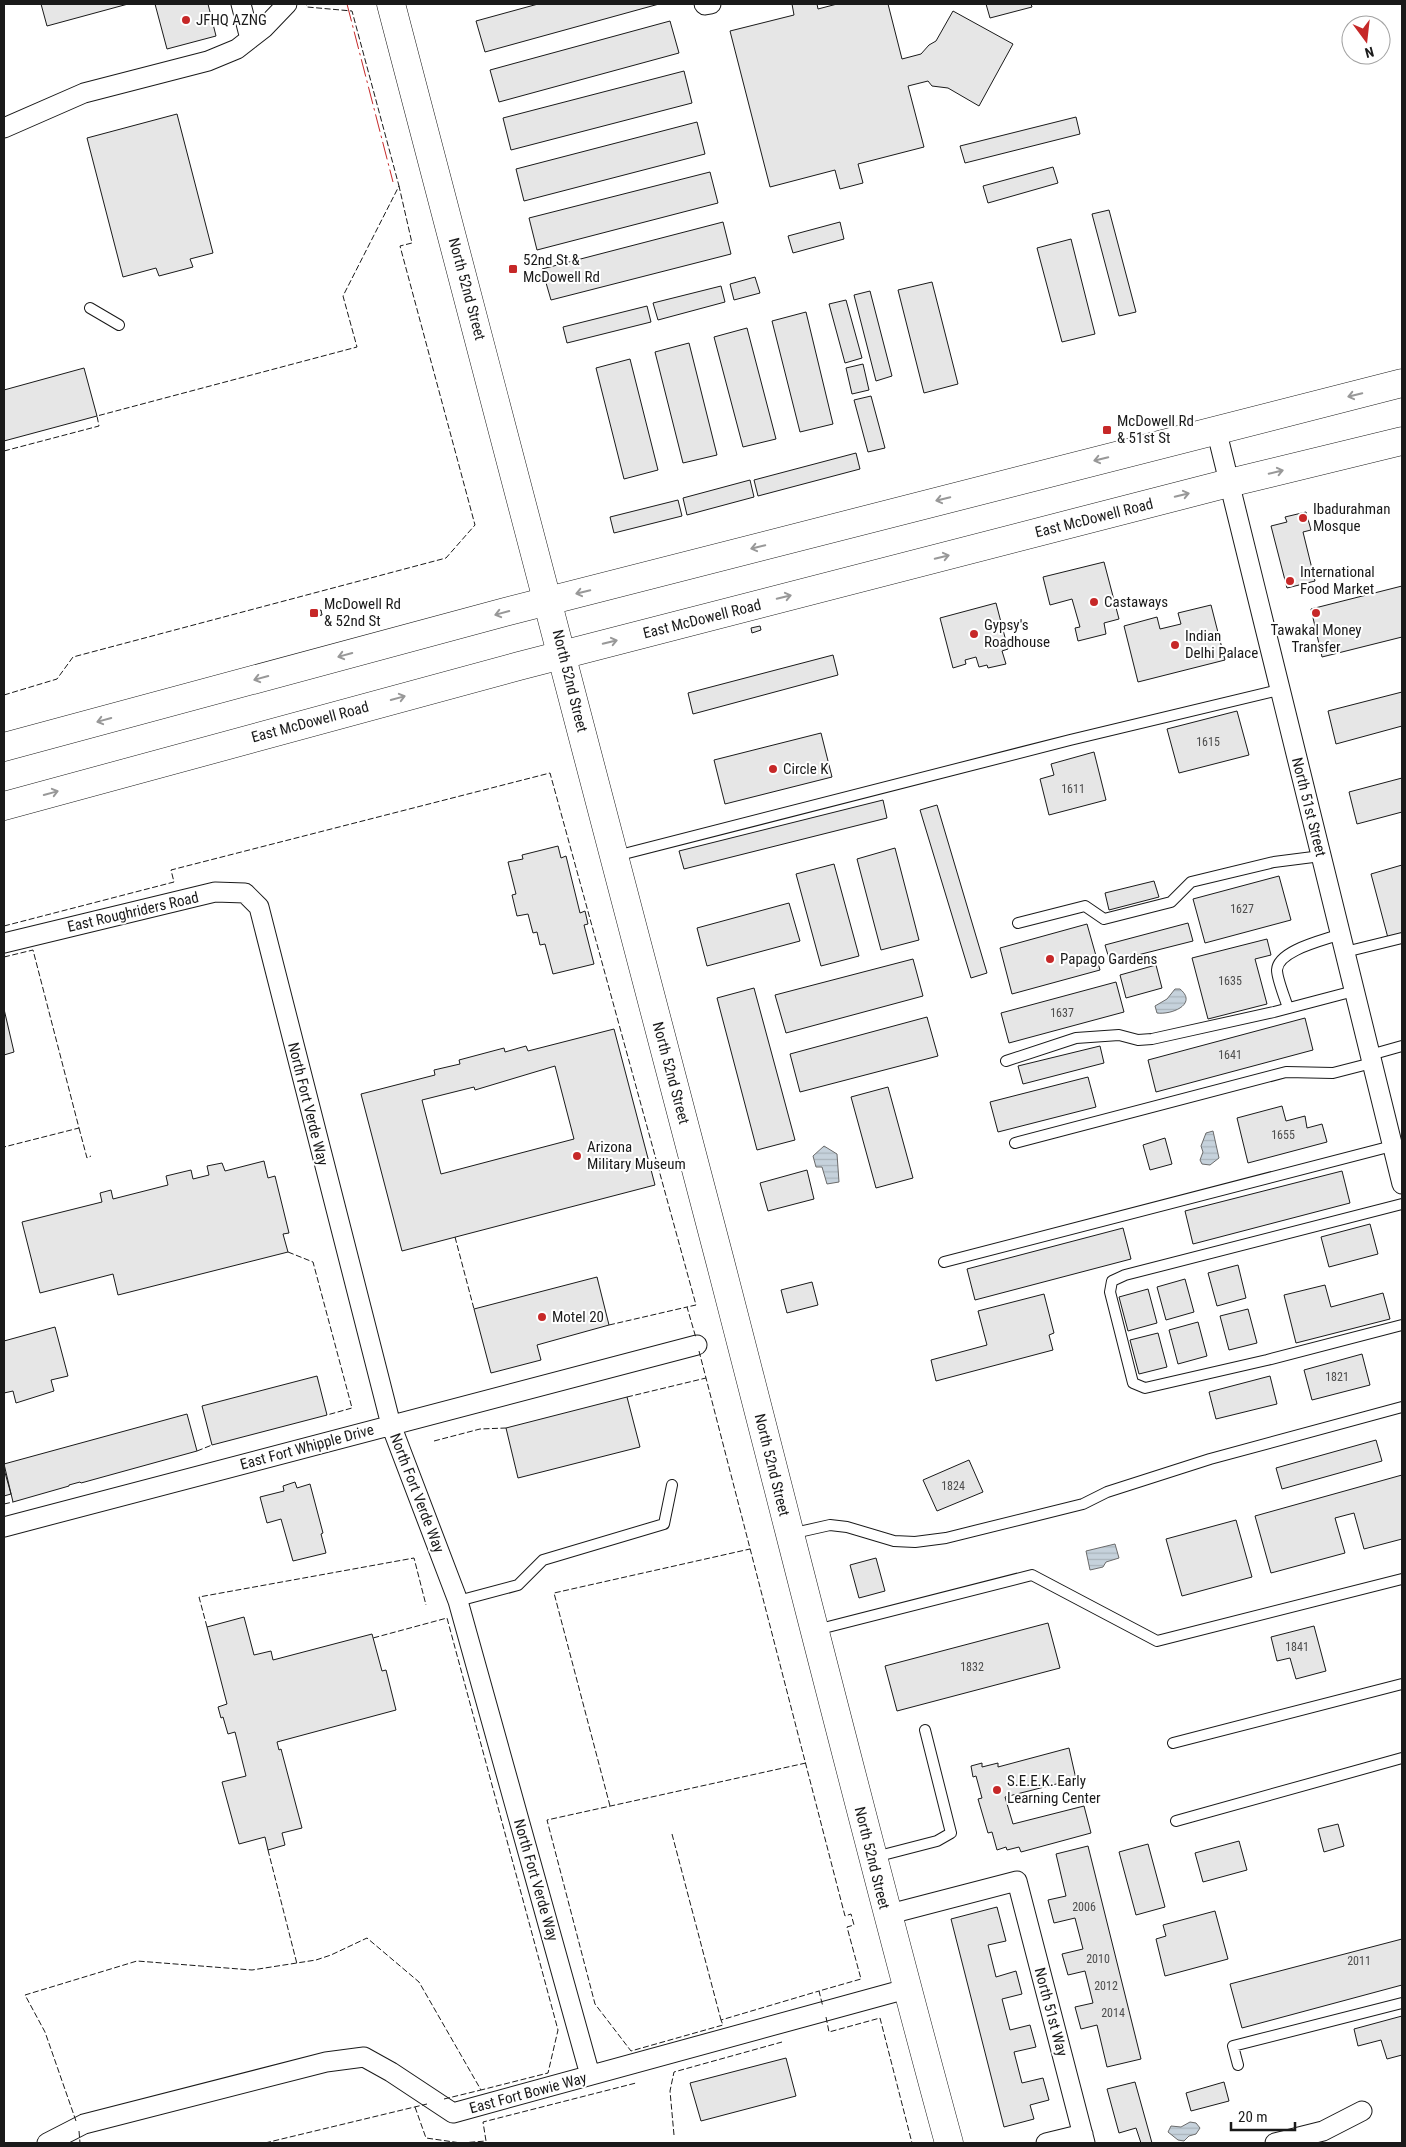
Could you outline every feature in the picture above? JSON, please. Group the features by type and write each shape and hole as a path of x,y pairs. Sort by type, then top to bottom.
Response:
{"main road":[{"name":"North 52nd Street","path":"391,4 550,601 886,1915 949,2143"},
{"path":"4,747 550,601 1216,429 1402,383"},
{"name":"East McDowell Road","path":"4,806 563,654 1229,483 1402,441"}],"street":[{"path":"241,4 250,39"},
{"path":"4,128 84,93 208,62 237,49 264,28 287,4"},
{"path":"704,4 705,6 711,4"},
{"name":"North 51st Street","path":"1216,429 1402,1184"},
{"name":"East Roughriders Road","path":"4,943 215,892 245,894 259,906"},
{"name":"North Fort Verde Way","path":"259,906 391,1425 458,1601 590,2076"},
{"name":"East Fort Whipple Drive","path":"4,1526 697,1345"},
{"name":"North 51st Way","path":"886,1915 1017,1881 1084,2138"},
{"name":"East Fort Bowie Way","path":"47,2143 84,2124 326,2062 364,2057 453,2113 906,1989"},
{"path":"1275,2143 1323,2131 1362,2111"},
{"path":"1046,2143 1084,2138"}],"lane":[{"path":"90,308 119,325"},
{"path":"615,856 1070,740 1279,690"},
{"path":"1018,923 1086,906 1104,919 1172,902 1191,882 1274,862 1321,856"},
{"path":"1288,1008 1277,970 1280,962 1288,954 1343,943 1402,938"},
{"path":"1006,1061 1076,1038 1119,1035 1138,1040 1152,1039 1288,1008 1354,990"},
{"path":"1015,1143 1286,1072 1333,1073 1402,1046"},
{"path":"944,1262 1392,1146"},
{"path":"1402,1204 1124,1275 1112,1281 1110,1292 1133,1383 1145,1388 1267,1360 1402,1325"},
{"path":"789,1534 830,1526 847,1527 894,1540 915,1542 946,1538 1083,1504 1107,1492 1210,1459 1402,1407"},
{"path":"458,1601 518,1585 543,1560 664,1524 672,1485"},
{"path":"814,1631 1032,1575 1157,1641 1402,1579"},
{"path":"1173,1743 1402,1684"},
{"path":"872,1858 937,1841 951,1833 925,1730"},
{"path":"1176,1821 1402,1758"},
{"path":"1238,2065 1234,2046 1402,2003"}],"shaded area":[{"path":"1175,989 1180,989 1185,994 1185,1004 1176,1010 1157,1013 1155,1006 1167,999"},
{"path":"1213,1131 1219,1158 1210,1165 1202,1164 1200,1160 1203,1152 1201,1146 1206,1133"},
{"path":"824,1146 837,1154 839,1182 827,1184 822,1167 816,1167 813,1156"},
{"path":"1115,1544 1119,1558 1106,1562 1103,1567 1090,1570 1086,1551"},
{"path":"1190,2122 1196,2123 1200,2128 1196,2134 1189,2136 1184,2141 1178,2140 1168,2132 1171,2126 1181,2127"}],"building":[{"path":"41,4 128,4 47,26"},
{"name":"JFHQ AZNG","path":"155,4 208,4 216,36 167,49"},
{"path":"538,4 659,4 485,52 476,21"},
{"path":"792,4 817,4 818,9 837,4 888,4 902,59 921,54 929,45 936,41 953,11 1013,44 979,106 948,88 932,86 928,81 908,86 924,147 858,164 863,183 840,189 835,170 770,187 730,31 794,15"},
{"path":"986,4 1031,4 1032,7 990,18"},
{"path":"670,21 679,53 499,102 490,70"},
{"path":"684,71 692,103 511,150 503,118"},
{"path":"177,114 213,253 190,259 193,267 159,276 156,268 123,277 87,138"},
{"path":"1076,117 1080,134 965,163 960,146"},
{"path":"697,122 705,154 524,201 516,169"},
{"path":"1053,167 1058,183 988,203 983,186"},
{"path":"710,172 718,203 537,250 529,218"},
{"path":"1109,210 1136,312 1119,316 1092,214"},
{"path":"723,222 731,254 551,300 542,269"},
{"path":"840,222 844,239 793,253 788,236"},
{"path":"1071,239 1095,334 1062,342 1037,248"},
{"path":"516,264 518,272 512,274 510,265"},
{"path":"755,277 760,293 734,300 730,284"},
{"path":"932,282 958,384 924,393 898,290"},
{"path":"721,286 725,302 658,320 653,303"},
{"path":"870,291 892,376 876,381 854,295"},
{"path":"846,300 862,358 845,363 829,304"},
{"path":"647,306 651,322 567,343 563,327"},
{"path":"806,312 833,424 800,432 772,321"},
{"path":"747,328 776,439 743,447 714,337"},
{"path":"689,343 717,455 683,463 655,352"},
{"path":"630,359 658,470 624,479 596,368"},
{"path":"863,364 869,390 852,394 846,368"},
{"path":"84,368 97,416 4,441 4,390"},
{"path":"871,396 885,448 868,452 854,400"},
{"path":"856,453 860,469 758,496 754,480"},
{"path":"750,480 754,497 687,515 683,498"},
{"path":"678,500 682,516 614,533 610,517"},
{"path":"1306,512 1311,530 1303,532 1315,581 1287,588 1271,526 1287,522 1285,517"},
{"name":"Castaways","path":"1104,562 1119,619 1104,623 1106,634 1078,641 1075,628 1080,627 1072,599 1050,605 1043,577"},
{"path":"1402,586 1402,637 1322,657 1311,609"},
{"name":"Gypsy's Roadhouse","path":"996,603 1008,649 1002,651 1006,664 988,668 987,665 979,667 976,657 965,660 966,664 953,668 940,618"},
{"name":"Indian Delhi Palace","path":"1211,605 1225,660 1138,682 1124,626 1157,617 1160,629 1181,624 1178,613"},
{"path":"321,610 322,615 311,617 310,613"},
{"path":"760,626 761,630 752,633 751,628"},
{"path":"833,655 838,675 693,714 688,693"},
{"path":"1402,692 1402,726 1336,744 1328,711"},
{"path":"1237,711 1249,755 1179,773 1167,729"},
{"name":"Circle K","path":"821,733 832,777 725,804 714,760"},
{"path":"1094,752 1106,800 1049,815 1040,779 1054,775 1051,764"},
{"path":"1402,778 1402,812 1357,824 1349,792"},
{"path":"883,800 887,818 684,869 679,851"},
{"path":"937,805 987,973 971,978 920,810"},
{"path":"558,846 561,858 566,856 580,913 585,911 588,924 584,925 594,964 553,974 545,944 540,945 537,932 533,933 528,914 517,916 512,895 516,894 508,862 523,859 522,855"},
{"path":"895,848 919,940 881,950 857,859"},
{"path":"834,864 859,956 821,966 796,874"},
{"path":"1402,865 1402,934 1388,938 1371,874"},
{"path":"1279,876 1291,920 1205,943 1193,899"},
{"path":"1154,881 1159,897 1109,910 1105,893"},
{"path":"789,903 800,941 707,966 697,928"},
{"path":"1188,923 1193,941 1110,962 1105,945"},
{"name":"Papago Gardens","path":"1087,924 1100,970 1012,994 1000,948"},
{"path":"1267,939 1271,955 1255,959 1267,1004 1208,1019 1192,958"},
{"path":"913,959 923,996 786,1033 775,995"},
{"path":"1156,965 1162,988 1126,998 1120,975"},
{"path":"1116,982 1124,1012 1009,1043 1001,1013"},
{"path":"754,988 795,1140 757,1150 717,998"},
{"path":"4,1009 14,1052 4,1055"},
{"path":"927,1017 938,1056 800,1092 790,1054"},
{"path":"1305,1018 1313,1050 1156,1092 1148,1060"},
{"name":"Arizona Military Museum","path":"614,1029 655,1185 402,1251 361,1094 435,1075 434,1070 460,1064 459,1060 504,1048 505,1052 526,1046 528,1051","holes":["555,1066 574,1139 441,1174 422,1100 474,1087 475,1090"]},
{"path":"1100,1046 1104,1063 1023,1084 1018,1066"},
{"path":"1088,1077 1096,1107 998,1132 990,1102"},
{"path":"888,1087 913,1178 876,1188 851,1097"},
{"path":"1282,1106 1286,1121 1305,1116 1307,1128 1322,1124 1327,1142 1248,1163 1237,1118"},
{"path":"1165,1138 1172,1164 1150,1170 1143,1145"},
{"path":"264,1161 268,1178 275,1176 289,1233 283,1234 288,1252 118,1295 113,1274 40,1293 22,1222 102,1202 100,1193 111,1190 113,1199 168,1185 166,1176 191,1170 193,1179 209,1175 207,1166 222,1163 225,1171"},
{"path":"807,1170 814,1199 768,1211 760,1183"},
{"path":"1342,1171 1350,1203 1193,1244 1185,1211"},
{"path":"1370,1224 1378,1254 1329,1267 1321,1237"},
{"path":"1123,1228 1131,1259 975,1300 967,1269"},
{"path":"1238,1265 1246,1298 1217,1306 1208,1273"},
{"name":"Motel 20","path":"597,1277 609,1325 537,1345 541,1360 491,1373 474,1309"},
{"path":"1185,1279 1194,1312 1166,1320 1157,1287"},
{"path":"812,1282 818,1305 787,1313 781,1290"},
{"path":"1325,1285 1331,1307 1383,1293 1390,1319 1296,1343 1284,1295"},
{"path":"1148,1289 1157,1323 1128,1331 1119,1297"},
{"path":"1044,1294 1054,1333 1049,1335 1053,1350 936,1381 931,1360 987,1345 978,1311"},
{"path":"1248,1309 1257,1343 1229,1350 1220,1316"},
{"path":"1198,1322 1207,1356 1178,1364 1169,1330"},
{"path":"55,1327 68,1376 51,1380 54,1391 16,1403 13,1391 4,1393 4,1341"},
{"path":"1158,1333 1167,1367 1139,1374 1130,1340"},
{"path":"1362,1354 1370,1385 1312,1400 1304,1370"},
{"path":"317,1376 327,1415 212,1445 202,1406"},
{"path":"1270,1376 1277,1404 1216,1419 1209,1392"},
{"path":"627,1397 640,1447 518,1478 506,1428"},
{"path":"187,1414 197,1451 13,1502 4,1464"},
{"path":"1376,1440 1382,1461 1282,1489 1276,1468"},
{"path":"969,1460 983,1492 937,1511 923,1480"},
{"path":"4,1469 11,1494 4,1496"},
{"path":"1402,1475 1402,1539 1364,1549 1354,1513 1335,1518 1345,1553 1271,1573 1255,1516"},
{"path":"295,1482 297,1488 310,1484 323,1533 321,1534 326,1553 293,1561 281,1519 267,1523 260,1497 284,1491 283,1486"},
{"path":"1236,1520 1252,1577 1182,1596 1166,1539"},
{"path":"876,1558 885,1591 859,1598 850,1565"},
{"path":"244,1617 254,1655 271,1651 273,1660 372,1634 382,1671 386,1670 396,1710 277,1742 279,1750 281,1749 302,1828 282,1833 285,1845 268,1850 265,1837 239,1844 222,1782 246,1776 235,1732 228,1734 218,1707 227,1704 207,1627"},
{"path":"1048,1623 1060,1668 897,1711 885,1666"},
{"path":"1314,1626 1326,1671 1296,1679 1290,1658 1277,1661 1271,1637"},
{"path":"1069,1748 1076,1779 1005,1797 1013,1824 1084,1806 1091,1833 1021,1852 1019,1847 1007,1850 1006,1847 997,1850 992,1832 988,1833 978,1799 982,1798 976,1776 973,1777 971,1766 982,1763 982,1767 998,1763 998,1767"},
{"path":"1338,1824 1344,1846 1324,1852 1318,1829"},
{"path":"1239,1841 1247,1870 1203,1882 1195,1853"},
{"path":"1148,1844 1165,1907 1136,1915 1119,1852"},
{"path":"1088,1846 1141,2059 1107,2067 1097,2025 1081,2029 1075,2007 1093,2003 1085,1971 1068,1975 1062,1954 1083,1949 1075,1918 1054,1923 1048,1900 1066,1896 1056,1854"},
{"path":"997,1907 1006,1941 988,1945 996,1977 1016,1971 1022,1994 1002,1999 1010,2030 1030,2025 1036,2047 1014,2052 1022,2083 1043,2078 1049,2100 1030,2105 1034,2119 1004,2127 951,1919"},
{"path":"1215,1911 1228,1959 1165,1976 1156,1939 1166,1936 1163,1925"},
{"path":"1402,1939 1402,1985 1242,2028 1230,1984"},
{"path":"1402,2016 1402,2055 1387,2059 1381,2040 1358,2046 1354,2029"},
{"path":"786,2058 796,2096 701,2121 690,2083"},
{"path":"1135,2082 1152,2143 1141,2143 1136,2128 1119,2133 1107,2089"},
{"path":"1224,2082 1229,2101 1191,2111 1186,2093"}],"fence":[{"path":"4,451 99,426 97,416 357,347 343,296 399,186 352,11 307,7 306,4"},
{"path":"4,695 57,679 73,657 446,558 475,525 400,246 412,243 399,186"},
{"path":"4,926 174,882 171,870 550,773 696,1305 687,1307 696,1338"},
{"path":"4,957 33,950 79,1128 4,1147"},
{"path":"79,1128 87,1158 91,1156"},
{"path":"455,1237 474,1309"},
{"path":"288,1252 313,1262 352,1408 327,1415"},
{"path":"609,1325 687,1307"},
{"path":"699,1351 845,1916 851,1914 854,1925 847,1927 861,1979 819,1991 823,2007"},
{"path":"627,1397 706,1378"},
{"path":"434,1441 480,1429 506,1428"},
{"path":"197,1451 212,1445"},
{"path":"4,1504 13,1502"},
{"path":"610,1806 554,1593 750,1549"},
{"path":"207,1627 199,1597 414,1558 426,1605"},
{"path":"76,2121 45,2032 25,1995 137,1961 252,1970 316,1960 367,1938 419,1982 481,2090 548,2073 558,2030 447,1618 373,1638"},
{"path":"806,1763 547,1820 595,2004 631,2051 723,2025 721,2020 819,1991"},
{"path":"672,1834 721,2020"},
{"path":"268,1850 297,1964"},
{"path":"826,2017 829,2032 880,2018 912,2143"},
{"path":"674,2135 670,2091 674,2072 782,2042"},
{"path":"415,2107 426,2138 461,2143 486,2141 483,2122 636,2083"},
{"path":"444,2099 481,2090"},
{"path":"265,2143 427,2104"},
{"path":"79,2131 80,2143"}],"power":[{"path":"347,4 393,182"}],"place":[{"name":"JFHQ AZNG","path":"186,20"},
{"name":"52nd St & McDowell Rd","path":"513,269"},
{"name":"McDowell Rd & 51st St","path":"1107,430"},
{"name":"Ibadurahman Mosque","path":"1303,518"},
{"name":"International Food Market","path":"1290,581"},
{"name":"Castaways","path":"1094,602"},
{"name":"McDowell Rd & 52nd St","path":"314,613"},
{"name":"Tawakal Money Transfer","path":"1316,613"},
{"name":"Gypsy's Roadhouse","path":"974,634"},
{"name":"Indian Delhi Palace","path":"1175,645"},
{"name":"Circle K","path":"773,769"},
{"name":"Papago Gardens","path":"1050,959"},
{"name":"Arizona Military Museum","path":"577,1156"},
{"name":"Motel 20","path":"542,1317"},
{"name":"S.E.E.K. Early Learning Center","path":"997,1790"}]}
